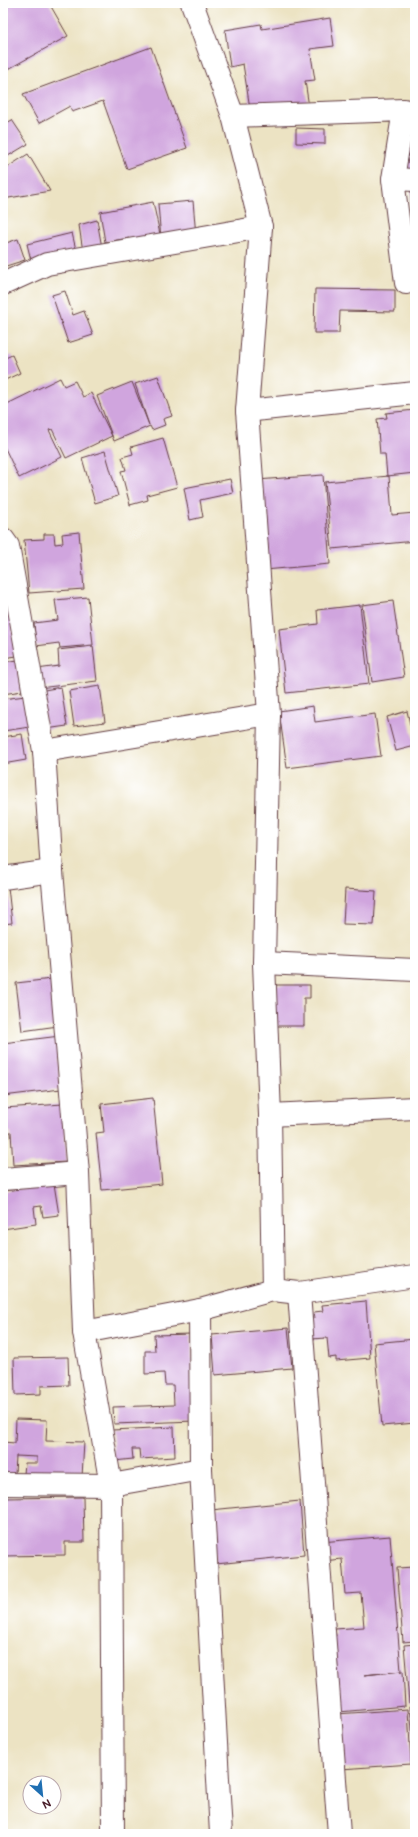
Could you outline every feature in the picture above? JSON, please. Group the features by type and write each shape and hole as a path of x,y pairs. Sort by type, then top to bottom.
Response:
{"street":[{"path":"192,3 233,116 261,228 247,411 269,714 264,963 270,1115 273,1290"},
{"path":"233,116 404,110 393,179 406,283"},
{"path":"393,179 415,180"},
{"path":"3,284 47,264 261,228"},
{"path":"247,411 415,393"},
{"path":"3,539 8,546 44,751 52,871 78,1173 84,1332 111,1485 113,1834"},
{"path":"44,751 269,714"},
{"path":"3,878 52,871"},
{"path":"264,963 415,970"},
{"path":"270,1115 415,1108"},
{"path":"3,1179 78,1173"},
{"path":"84,1332 200,1310 273,1290 299,1293 415,1276"},
{"path":"299,1293 339,1834"},
{"path":"200,1310 202,1469 221,1834"},
{"path":"3,1484 111,1485 202,1469"}],"building":[{"path":"3,3 49,3 68,36 3,72"},
{"path":"330,18 334,46 310,49 315,80 305,81 309,107 251,115 243,64 230,67 225,30 261,24 262,29"},
{"path":"151,47 187,148 127,169 103,101 72,112 70,106 39,123 23,94"},
{"path":"12,120 28,144 3,159 3,125"},
{"path":"296,128 325,129 325,144 296,143"},
{"path":"402,136 415,136 415,171 401,171"},
{"path":"28,154 50,191 3,199 3,170"},
{"path":"411,185 415,185 415,205 411,205"},
{"path":"193,201 196,236 131,246 129,238 105,242 100,212 153,202 161,239 158,204"},
{"path":"97,220 102,248 83,252 79,225"},
{"path":"410,227 415,227 415,249 411,250"},
{"path":"72,233 77,254 32,264 27,244"},
{"path":"18,239 25,260 3,267 3,244"},
{"path":"315,289 395,290 395,312 340,311 339,333 314,333"},
{"path":"65,291 73,315 84,311 93,335 68,343 52,295"},
{"path":"12,355 20,373 3,381 3,359"},
{"path":"158,376 172,416 163,419 165,425 152,430 150,426 114,441 97,396 132,382 149,425 135,384"},
{"path":"60,378 64,386 75,381 83,397 91,393 112,436 66,458 52,429 49,430 62,457 19,478 3,444 3,406"},
{"path":"415,410 415,473 387,476 385,454 380,454 377,419 387,418 386,413"},
{"path":"163,438 177,487 147,495 148,500 130,505 121,471 126,470 122,457 133,454 131,447"},
{"path":"105,451 118,496 95,503 82,458"},
{"path":"323,475 330,564 265,570 257,480"},
{"path":"389,476 392,515 415,513 415,541 332,549 325,482"},
{"path":"230,479 233,493 200,500 203,517 190,520 184,488"},
{"path":"79,532 84,589 29,593 24,540 44,539 44,534 54,534 55,544 63,543 62,534"},
{"path":"88,597 93,645 60,648 59,643 36,646 34,623 58,620 55,600"},
{"path":"3,598 8,598 17,656 3,658"},
{"path":"393,601 404,677 372,682 362,605"},
{"path":"360,605 369,684 286,693 279,629 318,624 317,610"},
{"path":"93,646 97,681 39,688 37,669 59,666 58,650"},
{"path":"18,660 22,691 3,694 3,662"},
{"path":"100,686 105,722 74,726 69,691"},
{"path":"61,687 67,726 46,729 39,691"},
{"path":"25,696 30,727 3,731 3,699"},
{"path":"313,706 315,722 375,714 381,756 287,768 279,711"},
{"path":"407,711 415,746 396,751 387,717"},
{"path":"22,734 26,760 3,764 3,737"},
{"path":"8,887 12,923 3,924 3,888"},
{"path":"345,889 376,891 374,925 343,924"},
{"path":"52,979 58,1026 22,1031 16,983"},
{"path":"269,985 310,985 310,998 304,998 304,1026 269,1026"},
{"path":"60,1036 62,1057 57,1058 61,1089 3,1096 3,1043"},
{"path":"153,1098 162,1184 102,1190 96,1133 104,1132 101,1104"},
{"path":"63,1104 67,1162 13,1165 11,1132 5,1132 4,1108"},
{"path":"54,1184 59,1215 43,1217 41,1206 34,1207 36,1224 3,1229 3,1191"},
{"path":"366,1301 370,1358 336,1361 336,1357 329,1358 327,1338 311,1339 310,1318 315,1318 314,1312 323,1311 322,1305"},
{"path":"288,1328 292,1368 215,1375 212,1335"},
{"path":"191,1334 195,1421 114,1424 113,1407 174,1405 173,1385 165,1385 164,1373 145,1374 145,1351 155,1351 154,1335"},
{"path":"415,1339 415,1423 382,1426 374,1343"},
{"path":"68,1357 69,1385 41,1386 41,1394 15,1395 14,1358"},
{"path":"16,1419 47,1420 46,1441 84,1442 82,1477 24,1474 25,1463 37,1463 37,1457 16,1456 15,1474 3,1473 3,1442 15,1443"},
{"path":"174,1427 175,1457 140,1459 139,1449 132,1449 133,1459 114,1461 112,1430"},
{"path":"83,1497 84,1542 65,1542 65,1555 3,1556 3,1498"},
{"path":"300,1501 304,1555 216,1564 211,1510"},
{"path":"390,1536 401,1671 364,1675 403,1671 405,1706 328,1713 325,1637 336,1636 335,1629 364,1627 361,1593 345,1594 342,1559 323,1561 321,1542"},
{"path":"415,1567 415,1641 403,1642 397,1568"},
{"path":"415,1644 415,1702 409,1703 404,1645"},
{"path":"415,1705 415,1753 414,1753 410,1706"},
{"path":"408,1709 411,1764 341,1769 337,1714"}]}
